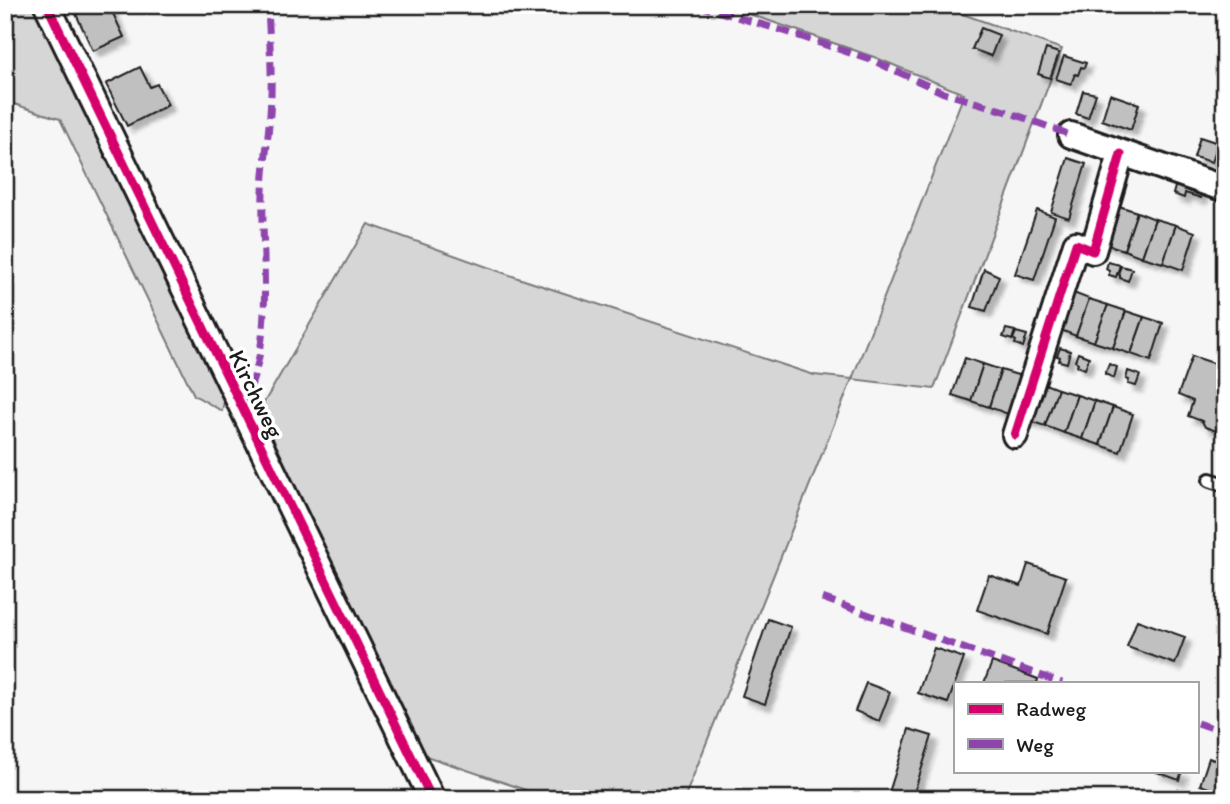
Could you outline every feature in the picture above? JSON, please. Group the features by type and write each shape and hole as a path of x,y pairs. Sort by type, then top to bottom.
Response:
{"street":[{"name":"Kirchweg","path":"47,5 432,799"},
{"path":"1071,135 1225,190"},
{"path":"1015,435 1076,244 1093,251 1121,154"}],"lane":[{"path":"1210,480 1225,485"}],"shaded area":[{"path":"5,5 36,5 226,393 222,411 194,395 60,119 5,101"},
{"path":"723,5 937,5 1062,49 934,389 852,379 964,94 874,57"},
{"path":"368,224 518,278 814,375 852,379 684,799 552,799 420,754 255,418"}],"building":[{"path":"94,5 109,5 124,37 93,51 76,14"},
{"path":"981,28 999,35 991,56 972,49"},
{"path":"1046,49 1059,53 1050,78 1038,74"},
{"path":"1064,56 1086,63 1078,75 1075,74 1071,84 1056,79"},
{"path":"140,67 150,87 157,84 168,105 127,126 106,84"},
{"path":"1083,91 1096,94 1088,118 1076,114"},
{"path":"1110,94 1139,104 1131,130 1102,120"},
{"path":"1200,137 1218,143 1212,162 1194,157"},
{"path":"1068,158 1086,164 1069,218 1051,212"},
{"path":"1176,183 1204,187 1201,198 1185,193 1184,198 1173,194"},
{"path":"1116,205 1137,212 1124,250 1103,243"},
{"path":"1037,210 1055,217 1034,280 1015,274"},
{"path":"1137,212 1155,219 1142,257 1124,250"},
{"path":"1155,219 1176,225 1163,263 1142,257"},
{"path":"1176,225 1195,232 1183,270 1163,263"},
{"path":"1108,262 1120,265 1116,277 1109,275 1106,269"},
{"path":"1121,266 1132,269 1128,281 1120,278 1118,274"},
{"path":"984,269 999,276 986,311 972,307"},
{"path":"1071,292 1089,299 1076,336 1058,329"},
{"path":"1089,299 1108,305 1094,342 1076,336"},
{"path":"1108,305 1126,311 1113,348 1094,342"},
{"path":"1126,311 1144,317 1131,354 1113,348"},
{"path":"1144,317 1163,323 1151,361 1131,354"},
{"path":"1006,329 1015,331 1012,340 1003,337"},
{"path":"1016,332 1027,335 1023,347 1015,344 1013,339"},
{"path":"1060,348 1070,351 1067,363 1059,361 1060,357 1057,356"},
{"path":"1078,353 1089,357 1085,369 1077,366 1075,361"},
{"path":"1192,356 1225,367 1225,434 1205,427 1202,421 1188,416 1193,401 1178,395"},
{"path":"965,358 983,364 971,401 952,395"},
{"path":"983,364 1001,370 989,407 971,401"},
{"path":"1109,364 1117,367 1114,378 1105,374"},
{"path":"1001,370 1021,376 1008,414 989,407"},
{"path":"1128,371 1140,375 1136,386 1128,384"},
{"path":"1040,382 1058,389 1045,426 1027,420"},
{"path":"1058,389 1077,395 1064,433 1045,426"},
{"path":"1077,395 1095,401 1082,439 1064,433"},
{"path":"1095,401 1113,407 1100,445 1082,439"},
{"path":"1113,407 1133,414 1120,452 1100,445"},
{"path":"1028,564 1066,577 1047,634 977,610 989,575 1021,586"},
{"path":"768,619 791,627 765,704 742,696"},
{"path":"1137,620 1185,637 1175,664 1127,647"},
{"path":"934,648 964,658 948,703 918,693"},
{"path":"992,662 1038,679 1037,682 984,682"},
{"path":"866,683 890,692 879,721 855,711"},
{"path":"909,729 932,736 912,799 887,799"},
{"path":"1209,758 1225,764 1225,799 1221,799 1223,793 1200,785"},
{"path":"1157,772 1182,772 1179,780"}],"marked path":[{"path":"241,407 252,383 263,330 263,192 271,85 268,5"},
{"path":"697,5 874,61 944,93 1071,135"},
{"path":"822,598 1059,682"},
{"path":"1198,723 1225,732"}],"cycle path":[{"path":"47,5 432,799"},
{"path":"1015,435 1076,244 1093,251 1121,154"}]}
